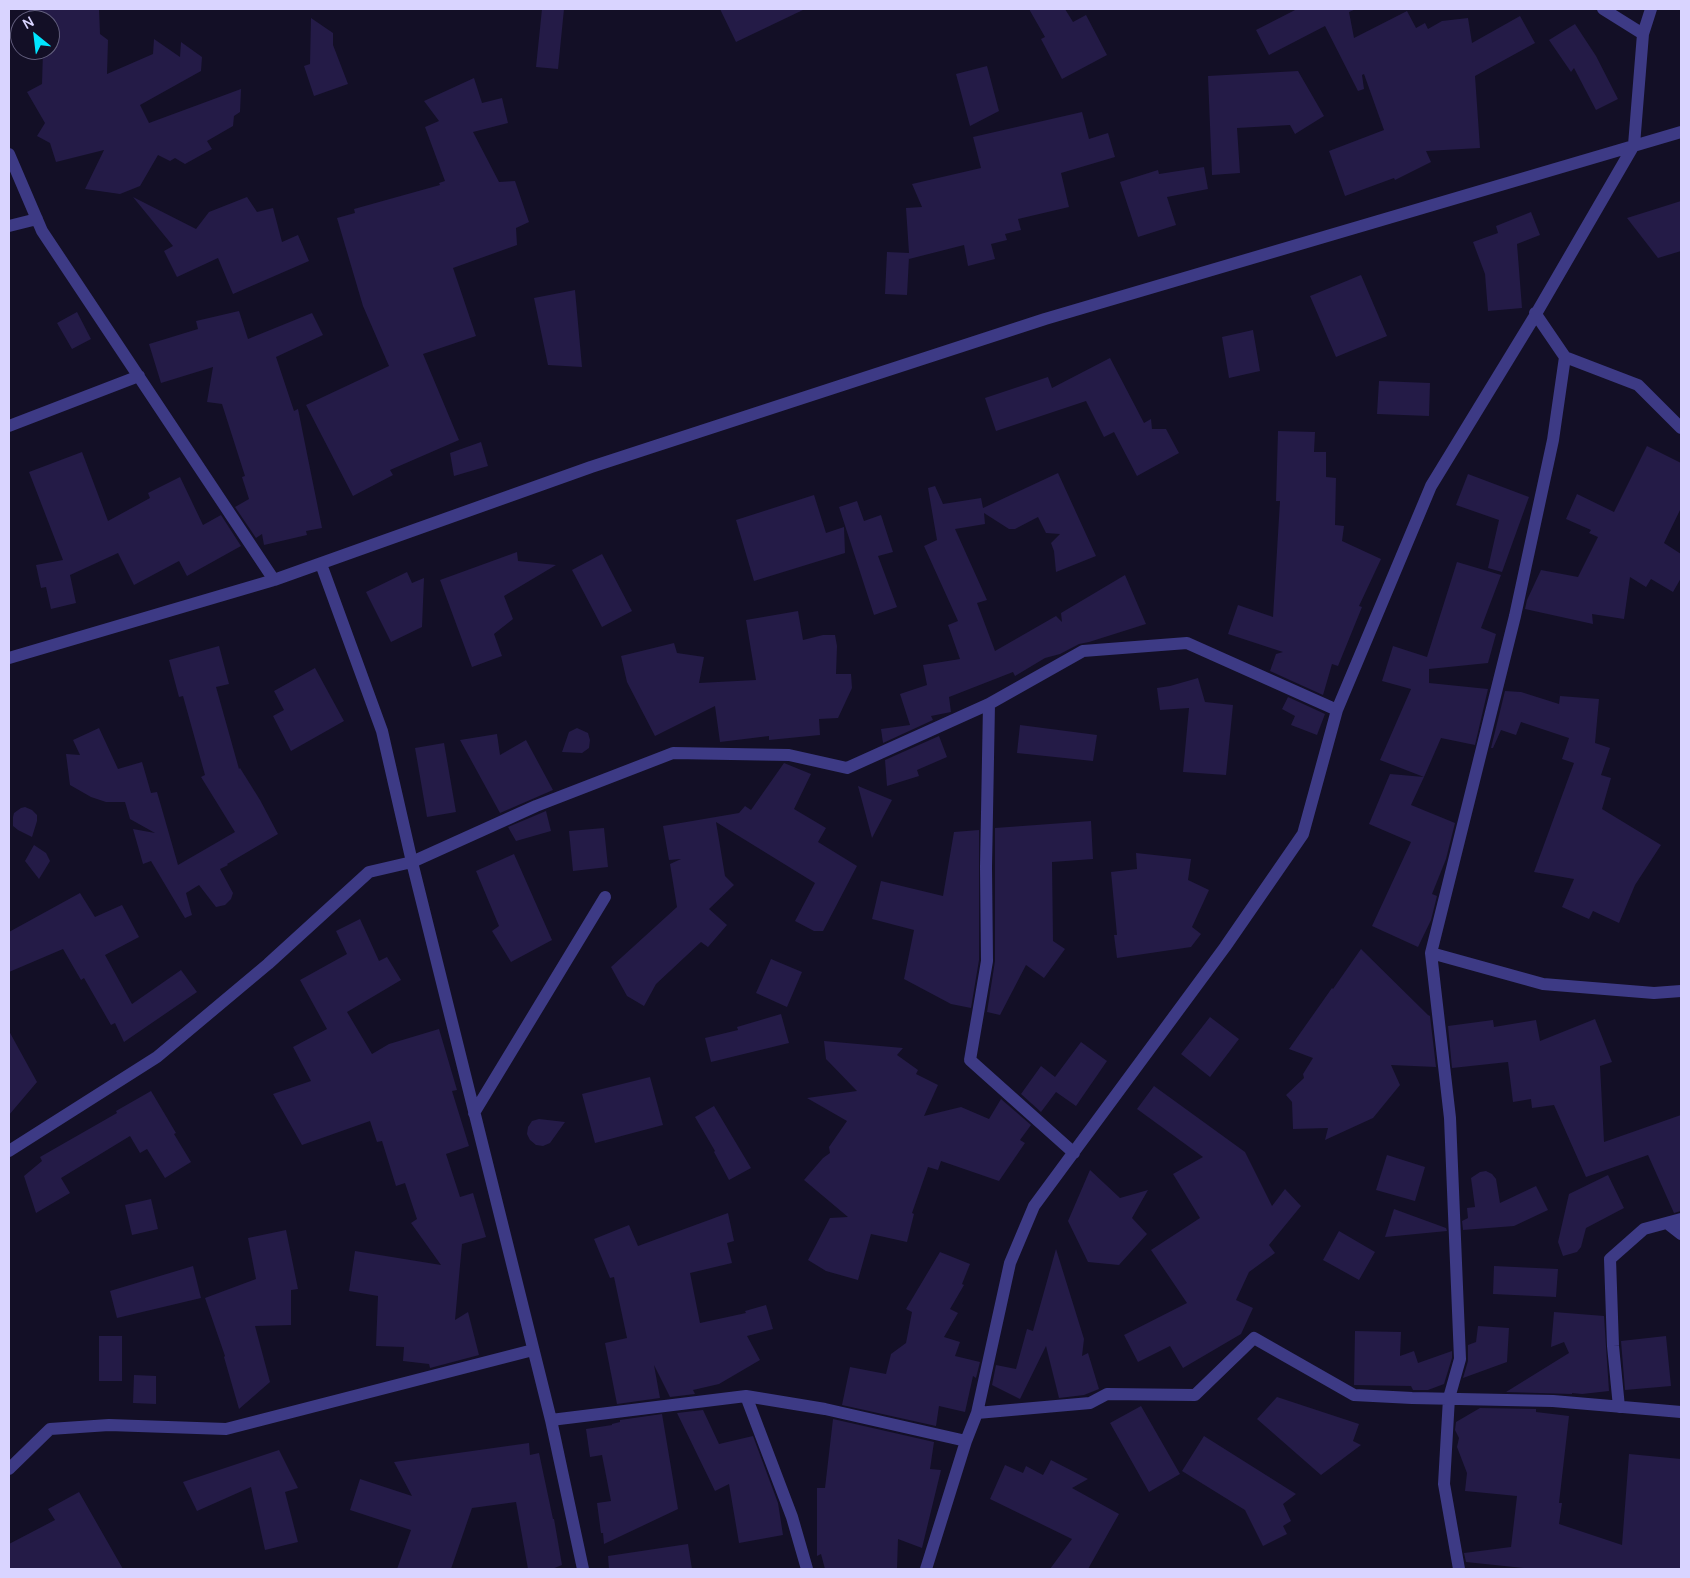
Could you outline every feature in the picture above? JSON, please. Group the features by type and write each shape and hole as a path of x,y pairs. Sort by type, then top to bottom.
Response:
{"street":[{"path":"1603,9 1643,34"},
{"path":"926,1569 966,1441 977,1413 1010,1263 1034,1206 1225,947 1303,834 1337,710 1431,486 1634,145 1643,34 1651,9"},
{"path":"9,658 274,580 592,467 1045,319 1681,132"},
{"path":"9,154 42,231 274,580"},
{"path":"9,226 37,219"},
{"path":"1535,313 1566,357 1638,385 1681,428"},
{"path":"1459,1569 1444,1484 1449,1398 1460,1359 1452,1157 1450,1118 1431,953 1515,616 1553,440 1566,357"},
{"path":"9,426 139,376"},
{"path":"321,564 382,731 412,862 551,1420 583,1569"},
{"path":"9,1151 157,1057 268,964 369,872 412,862 536,806 672,753 789,755 847,768 989,704 1083,651 1187,643 1337,710"},
{"path":"989,704 986,867 987,961 970,1060 1074,1153"},
{"path":"474,1113 605,897"},
{"path":"1431,953 1542,984 1654,993 1681,990"},
{"path":"1619,1407 1613,1346 1610,1259 1644,1229 1681,1219"},
{"path":"1667,1223 1681,1234"},
{"path":"977,1413 1090,1403 1107,1394 1194,1395 1254,1338 1354,1395 1553,1401 1681,1412"},
{"path":"9,1469 50,1429 109,1425 226,1429 533,1350"},
{"path":"551,1420 746,1396 825,1409 966,1441"},
{"path":"746,1396 792,1517 807,1569"}],"building":[{"path":"99,9 100,34 108,40 107,74 153,54 154,39 180,57 181,42 202,57 201,71 140,105 149,123 241,89 240,112 234,116 233,126 207,141 212,149 185,164 175,158 170,161 158,155 140,186 120,194 85,189 104,150 56,162 50,143 37,136 45,123 27,92 42,84 43,60 60,60 60,10 29,10"},
{"path":"542,9 564,9 558,69 536,67"},
{"path":"720,9 805,9 736,42"},
{"path":"1029,9 1065,9 1073,22 1086,15 1107,55 1062,79 1041,39 1045,37"},
{"path":"1297,9 1356,9 1349,12 1354,38 1407,11 1416,28 1425,23 1428,29 1442,21 1468,18 1472,43 1520,16 1535,43 1475,76 1480,148 1426,151 1431,162 1395,180 1394,178 1345,196 1329,151 1384,130 1364,74 1362,75 1364,89 1358,91 1325,26 1269,55 1256,30"},
{"path":"311,18 333,33 333,45 348,84 314,96 304,66 310,64"},
{"path":"1575,24 1596,56 1618,99 1596,110 1574,68 1571,72 1549,40"},
{"path":"987,66 999,111 970,126 956,74"},
{"path":"1298,71 1324,116 1295,134 1290,125 1237,128 1240,173 1212,175 1208,76"},
{"path":"474,78 482,103 502,98 508,123 473,132 499,182 515,181 529,222 516,228 517,245 453,268 476,336 423,354 459,440 390,470 393,475 353,496 306,405 389,366 363,306 337,218 355,213 354,209 440,185 439,183 445,181 425,127 439,121 424,101"},
{"path":"1082,112 1089,139 1108,133 1115,157 1061,173 1069,207 1018,219 1021,230 1005,234 1007,240 991,244 995,259 968,266 964,245 909,259 909,257 907,295 885,294 887,252 909,253 906,208 922,207 912,184 981,168 973,137"},
{"path":"1204,167 1208,189 1167,197 1176,225 1138,237 1120,182 1158,170 1159,174"},
{"path":"133,197 196,229 209,212 247,197 257,212 273,208 282,242 298,235 309,261 233,294 218,258 177,277 164,251 173,246"},
{"path":"1681,201 1681,251 1658,258 1627,218"},
{"path":"1531,212 1540,235 1517,244 1522,308 1488,311 1485,274 1473,242 1498,233 1496,226"},
{"path":"1361,275 1387,336 1336,357 1310,296"},
{"path":"575,290 582,367 548,365 534,298"},
{"path":"239,311 248,339 312,313 323,335 276,357 294,411 298,409 322,528 306,531 307,535 264,545 262,534 256,538 235,507 249,499 242,477 245,476 222,404 207,402 213,367 161,383 149,344 198,329 196,321"},
{"path":"77,312 91,339 72,349 57,323"},
{"path":"1253,330 1260,371 1229,378 1222,337"},
{"path":"1110,358 1144,423 1151,419 1152,429 1166,429 1179,453 1137,476 1114,432 1104,437 1086,401 996,431 985,398 1048,377 1052,388"},
{"path":"1379,381 1430,383 1429,416 1377,414"},
{"path":"1278,431 1315,432 1314,452 1326,452 1326,477 1336,478 1335,525 1344,526 1342,541 1381,559 1359,606 1362,607 1338,666 1332,664 1323,695 1270,671 1276,654 1283,652 1228,634 1238,605 1273,617 1280,501 1276,501"},
{"path":"481,442 488,466 454,476 450,453"},
{"path":"1647,446 1681,463 1681,508 1664,543 1681,554 1681,578 1673,592 1651,579 1646,587 1630,577 1624,619 1592,614 1593,624 1525,609 1527,600 1541,570 1578,577 1598,537 1589,533 1591,530 1566,519 1577,494 1614,512"},
{"path":"82,452 108,521 150,498 148,493 180,477 203,525 221,515 241,546 187,576 179,561 134,585 118,553 70,575 76,603 51,609 46,587 41,588 36,565 63,560 29,472"},
{"path":"1058,473 1096,556 1056,572 1054,551 1051,543 1060,534 1046,533 1038,517 1015,529 1009,529 984,513 985,524 955,529 987,600 977,603 995,651 1056,616 1062,622 1061,613 1125,575 1146,624 1079,644 1060,654 1045,658 1015,676 1013,672 949,697 951,712 931,716 933,720 883,743 881,729 910,725 900,694 927,685 923,665 960,659 948,625 958,621 924,546 937,540 928,488 935,486 943,504 981,498 983,508"},
{"path":"1468,474 1529,497 1502,572 1488,568 1499,520 1456,505"},
{"path":"814,495 826,533 844,527 845,553 754,581 736,520"},
{"path":"857,501 864,521 881,515 893,552 878,556 897,607 874,615 839,507"},
{"path":"517,552 518,561 556,565 504,596 513,619 494,634 502,656 472,667 440,580"},
{"path":"602,554 632,611 602,627 572,570"},
{"path":"1457,562 1501,575 1481,628 1496,634 1488,663 1429,669 1429,683 1488,689 1475,745 1441,738 1424,777 1380,760 1411,689 1382,681 1393,646 1427,657"},
{"path":"407,572 412,583 424,578 422,627 391,642 366,592"},
{"path":"798,611 803,640 823,635 835,635 837,646 836,674 851,674 852,688 838,718 819,719 820,735 769,740 769,736 720,742 715,706 655,736 627,682 621,656 674,643 677,653 704,657 699,683 756,680 746,620"},
{"path":"219,646 229,684 216,687 239,769 260,800 278,834 220,869 233,893 231,899 225,905 216,907 199,885 186,893 192,915 185,918 151,861 143,864 133,829 155,833 130,819 125,802 106,802 91,797 70,785 66,754 80,755 73,740 99,728 118,769 142,762 151,793 157,792 178,865 235,832 201,777 205,775 183,696 179,697 169,660"},
{"path":"315,668 344,721 291,751 273,716 284,710 274,691"},
{"path":"1198,678 1205,702 1233,705 1226,775 1183,772 1189,708 1160,710 1157,688"},
{"path":"1505,691 1521,692 1559,704 1560,696 1599,699 1595,743 1610,748 1601,775 1611,778 1602,809 1661,845 1635,885 1619,923 1593,911 1589,919 1562,907 1574,879 1534,872 1574,763 1562,759 1569,738 1521,722 1516,735 1501,730 1493,748 1491,748"},
{"path":"1288,697 1325,714 1317,735 1291,725 1295,716 1282,709"},
{"path":"1020,725 1097,735 1093,761 1017,753"},
{"path":"577,728 588,733 590,740 589,748 582,753 562,752 569,732"},
{"path":"497,734 500,755 526,740 553,790 500,813 460,740"},
{"path":"939,736 947,757 917,770 919,776 887,786 885,760"},
{"path":"444,743 456,812 427,817 415,748"},
{"path":"784,763 811,774 794,809 826,828 818,842 857,866 823,931 814,931 795,921 815,883 716,822 725,876 734,885 709,909 727,925 708,947 701,942 656,984 644,1006 627,996 611,967 677,907 670,864 681,859 669,860 663,826 739,813 745,806 751,810"},
{"path":"1390,774 1424,777 1411,805 1455,823 1446,859 1432,894 1437,896 1431,920 1418,947 1372,926 1411,842 1369,824"},
{"path":"858,786 892,800 872,838"},
{"path":"25,807 37,815 32,837 13,826 14,813"},
{"path":"546,811 551,831 516,841 508,827"},
{"path":"1091,821 1093,859 1052,862 1053,941 1065,949 1044,978 1026,965 1000,1015 987,1012 995,961 995,828"},
{"path":"604,828 608,867 573,871 569,831"},
{"path":"979,830 979,960 971,1008 951,1004 904,979 914,930 872,919 881,881 943,896 954,832"},
{"path":"34,845 46,853 50,861 39,879 25,861"},
{"path":"1136,853 1191,859 1188,880 1209,890 1192,927 1201,934 1191,947 1117,958 1114,935 1117,935 1111,872 1137,869"},
{"path":"514,854 552,940 511,962 492,931 499,926 476,871"},
{"path":"80,893 95,917 122,905 139,937 105,955 132,1004 181,970 197,992 124,1042 115,1023 111,1025 84,978 81,980 63,949 9,972 9,932"},
{"path":"360,919 379,961 387,957 401,980 347,1012 372,1054 389,1044 439,1029 457,1090 452,1091 469,1146 446,1154 460,1197 473,1193 486,1237 462,1244 455,1320 468,1312 479,1355 430,1368 429,1364 403,1361 404,1347 376,1346 378,1296 349,1291 355,1251 441,1265 411,1223 417,1219 405,1183 396,1186 382,1141 377,1142 370,1121 302,1145 273,1094 311,1081 293,1047 327,1029 300,980 347,954 336,931"},
{"path":"1361,949 1430,1016 1436,1067 1391,1065 1400,1085 1373,1118 1325,1140 1328,1128 1293,1129 1292,1102 1286,1095 1304,1078 1303,1074 1313,1058 1289,1049"},
{"path":"771,959 802,972 787,1007 756,993"},
{"path":"781,1014 789,1043 711,1062 705,1038 738,1030 737,1027"},
{"path":"1210,1017 1239,1039 1210,1077 1181,1054"},
{"path":"1595,1019 1612,1062 1600,1066 1604,1142 1681,1115 1681,1211 1674,1213 1648,1155 1586,1177 1554,1105 1532,1108 1531,1099 1513,1102 1508,1062 1452,1068 1448,1026 1493,1020 1494,1027 1536,1020 1540,1041"},
{"path":"9,1031 37,1082 9,1115"},
{"path":"824,1041 903,1048 897,1055 918,1070 916,1074 938,1085 924,1116 961,1107 989,1119 1001,1099 1031,1125 1020,1140 1025,1143 999,1181 941,1161 938,1170 928,1167 912,1213 914,1214 907,1242 871,1234 858,1280 826,1271 808,1260 830,1218 848,1217 804,1180 823,1158 830,1153 829,1147 847,1121 807,1098 857,1091 826,1059"},
{"path":"1081,1042 1107,1061 1076,1106 1056,1092 1041,1112 1021,1094 1041,1066 1055,1077"},
{"path":"650,1077 663,1125 595,1143 582,1094"},
{"path":"1154,1086 1245,1152 1272,1206 1285,1189 1301,1206 1269,1245 1275,1253 1249,1272 1236,1300 1253,1308 1241,1334 1183,1368 1170,1346 1138,1362 1124,1335 1187,1303 1151,1250 1200,1218 1173,1174 1203,1157 1137,1109"},
{"path":"151,1091 191,1162 165,1178 147,1149 140,1153 130,1136 61,1178 70,1193 36,1213 24,1176 42,1161 40,1157 117,1113 116,1111"},
{"path":"714,1106 751,1168 729,1180 695,1117"},
{"path":"539,1119 565,1122 550,1143 543,1146 536,1145 527,1134 528,1127 532,1121"},
{"path":"1387,1155 1425,1167 1415,1201 1376,1190"},
{"path":"1090,1170 1120,1198 1148,1190 1132,1218 1147,1234 1119,1265 1088,1262 1068,1221"},
{"path":"1486,1171 1496,1179 1500,1203 1536,1186 1548,1210 1514,1226 1463,1230 1462,1221 1468,1218 1467,1208 1475,1207 1471,1178 1480,1172"},
{"path":"1608,1175 1624,1208 1586,1228 1581,1247 1577,1252 1563,1256 1558,1242 1569,1194"},
{"path":"151,1199 158,1229 132,1235 125,1205"},
{"path":"1394,1209 1446,1228 1447,1231 1385,1237"},
{"path":"728,1213 734,1241 727,1243 732,1263 690,1273 700,1323 746,1313 745,1311 766,1305 773,1329 747,1336 760,1360 719,1384 693,1390 695,1394 670,1397 654,1365 660,1398 617,1404 605,1343 627,1338 614,1277 610,1278 594,1239 629,1225 638,1246"},
{"path":"286,1230 298,1289 291,1290 291,1325 255,1326 270,1382 239,1409 225,1356 205,1298 256,1279 248,1238"},
{"path":"1339,1231 1375,1252 1359,1280 1323,1260"},
{"path":"1056,1249 1084,1339 1082,1356 1088,1353 1099,1389 1084,1395 1059,1398 1046,1346 1020,1399 992,1385 996,1365 1016,1369 1027,1329 1033,1331"},
{"path":"940,1252 970,1264 962,1284 964,1285 950,1309 958,1313 944,1337 960,1342 955,1356 980,1362 976,1378 973,1376 965,1412 939,1406 936,1426 842,1405 850,1367 886,1374 891,1354 906,1343 912,1312 906,1309"},
{"path":"193,1266 201,1298 117,1318 110,1291"},
{"path":"1494,1266 1558,1269 1556,1297 1493,1294"},
{"path":"1554,1312 1604,1316 1609,1391 1582,1394 1506,1392 1569,1353 1564,1342 1551,1347"},
{"path":"1478,1326 1509,1328 1507,1362 1463,1378 1468,1361 1468,1345 1476,1342"},
{"path":"1355,1331 1401,1332 1400,1356 1414,1351 1418,1363 1452,1351 1452,1358 1444,1384 1428,1390 1413,1390 1411,1386 1354,1385"},
{"path":"99,1336 122,1336 122,1381 99,1381"},
{"path":"1666,1336 1671,1386 1625,1390 1621,1341"},
{"path":"134,1375 156,1376 156,1404 133,1403"},
{"path":"1277,1397 1359,1424 1353,1441 1361,1445 1321,1475 1257,1419"},
{"path":"1141,1406 1180,1474 1149,1492 1110,1423"},
{"path":"1480,1408 1536,1409 1536,1412 1569,1416 1559,1503 1562,1503 1559,1524 1622,1545 1629,1454 1681,1459 1681,1569 1533,1569 1466,1562 1464,1553 1511,1547 1517,1496 1465,1491 1467,1473 1457,1447 1459,1438 1455,1430 1456,1422"},
{"path":"703,1410 719,1444 753,1436 778,1503 783,1535 739,1543 729,1484 715,1491 677,1413"},
{"path":"662,1414 678,1509 604,1544 597,1503 611,1501 602,1455 590,1457 586,1429 612,1425 620,1422 620,1420"},
{"path":"833,1419 934,1442 930,1469 941,1470 922,1548 898,1539 897,1569 825,1569 821,1554 817,1556 817,1488 825,1488"},
{"path":"1204,1436 1296,1494 1283,1504 1291,1521 1283,1526 1287,1534 1263,1546 1245,1510 1182,1471"},
{"path":"529,1443 530,1455 539,1453 554,1519 562,1565 552,1569 528,1569 516,1502 472,1508 451,1569 397,1569 411,1530 350,1510 360,1479 412,1496 394,1462"},
{"path":"279,1450 298,1488 285,1492 298,1542 265,1550 251,1487 197,1511 183,1482"},
{"path":"1051,1460 1088,1479 1072,1488 1119,1514 1088,1569 1050,1569 1072,1539 990,1499 1005,1465 1023,1473 1026,1466 1043,1475"},
{"path":"79,1492 123,1569 9,1569 9,1544 55,1520 48,1509"},
{"path":"688,1544 692,1569 609,1569 608,1556"}]}
